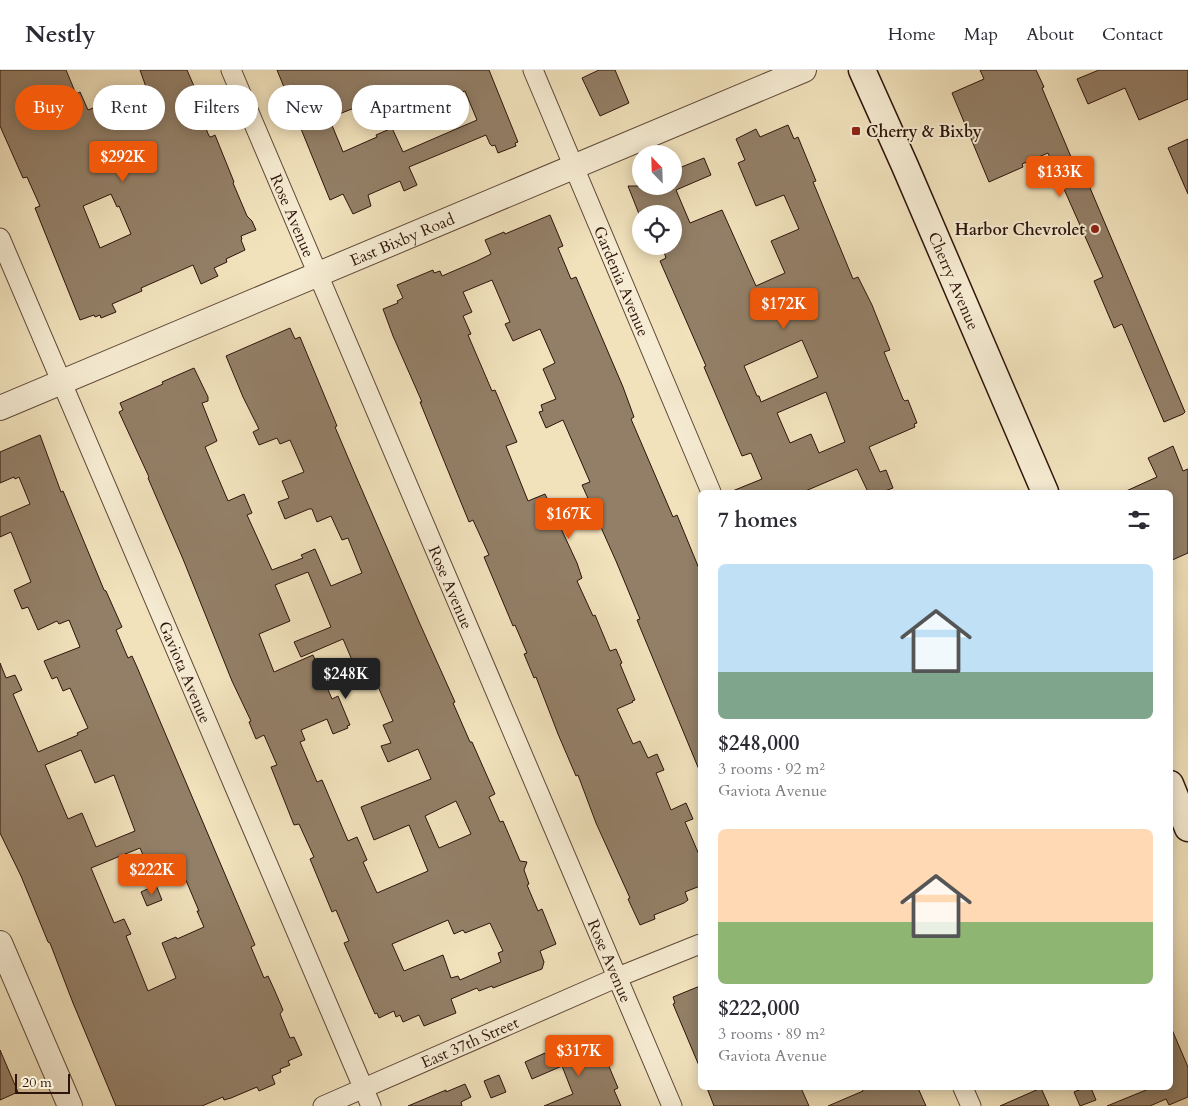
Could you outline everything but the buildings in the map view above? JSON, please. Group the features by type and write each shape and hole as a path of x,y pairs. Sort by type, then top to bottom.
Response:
{"main road":[{"name":"Cherry Avenue","path":"862,70 1044,490"},
{"path":"1173,791 1188,828"}],"street":[{"name":"Rose Avenue","path":"231,70 672,1106"},
{"name":"Gardenia Avenue","path":"533,70 710,490"},
{"name":"East Bixby Road","path":"0,408 804,70"},
{"name":"Gaviota Avenue","path":"0,238 371,1106"},
{"path":"0,943 70,1106"},
{"name":"East 37th Street","path":"323,1106 618,977 698,945"},
{"path":"964,1090 971,1106"}],"place":[{"name":"Cherry & Bixby","path":"856,131"},
{"name":"Harbor Chevrolet","path":"1095,229"}]}
